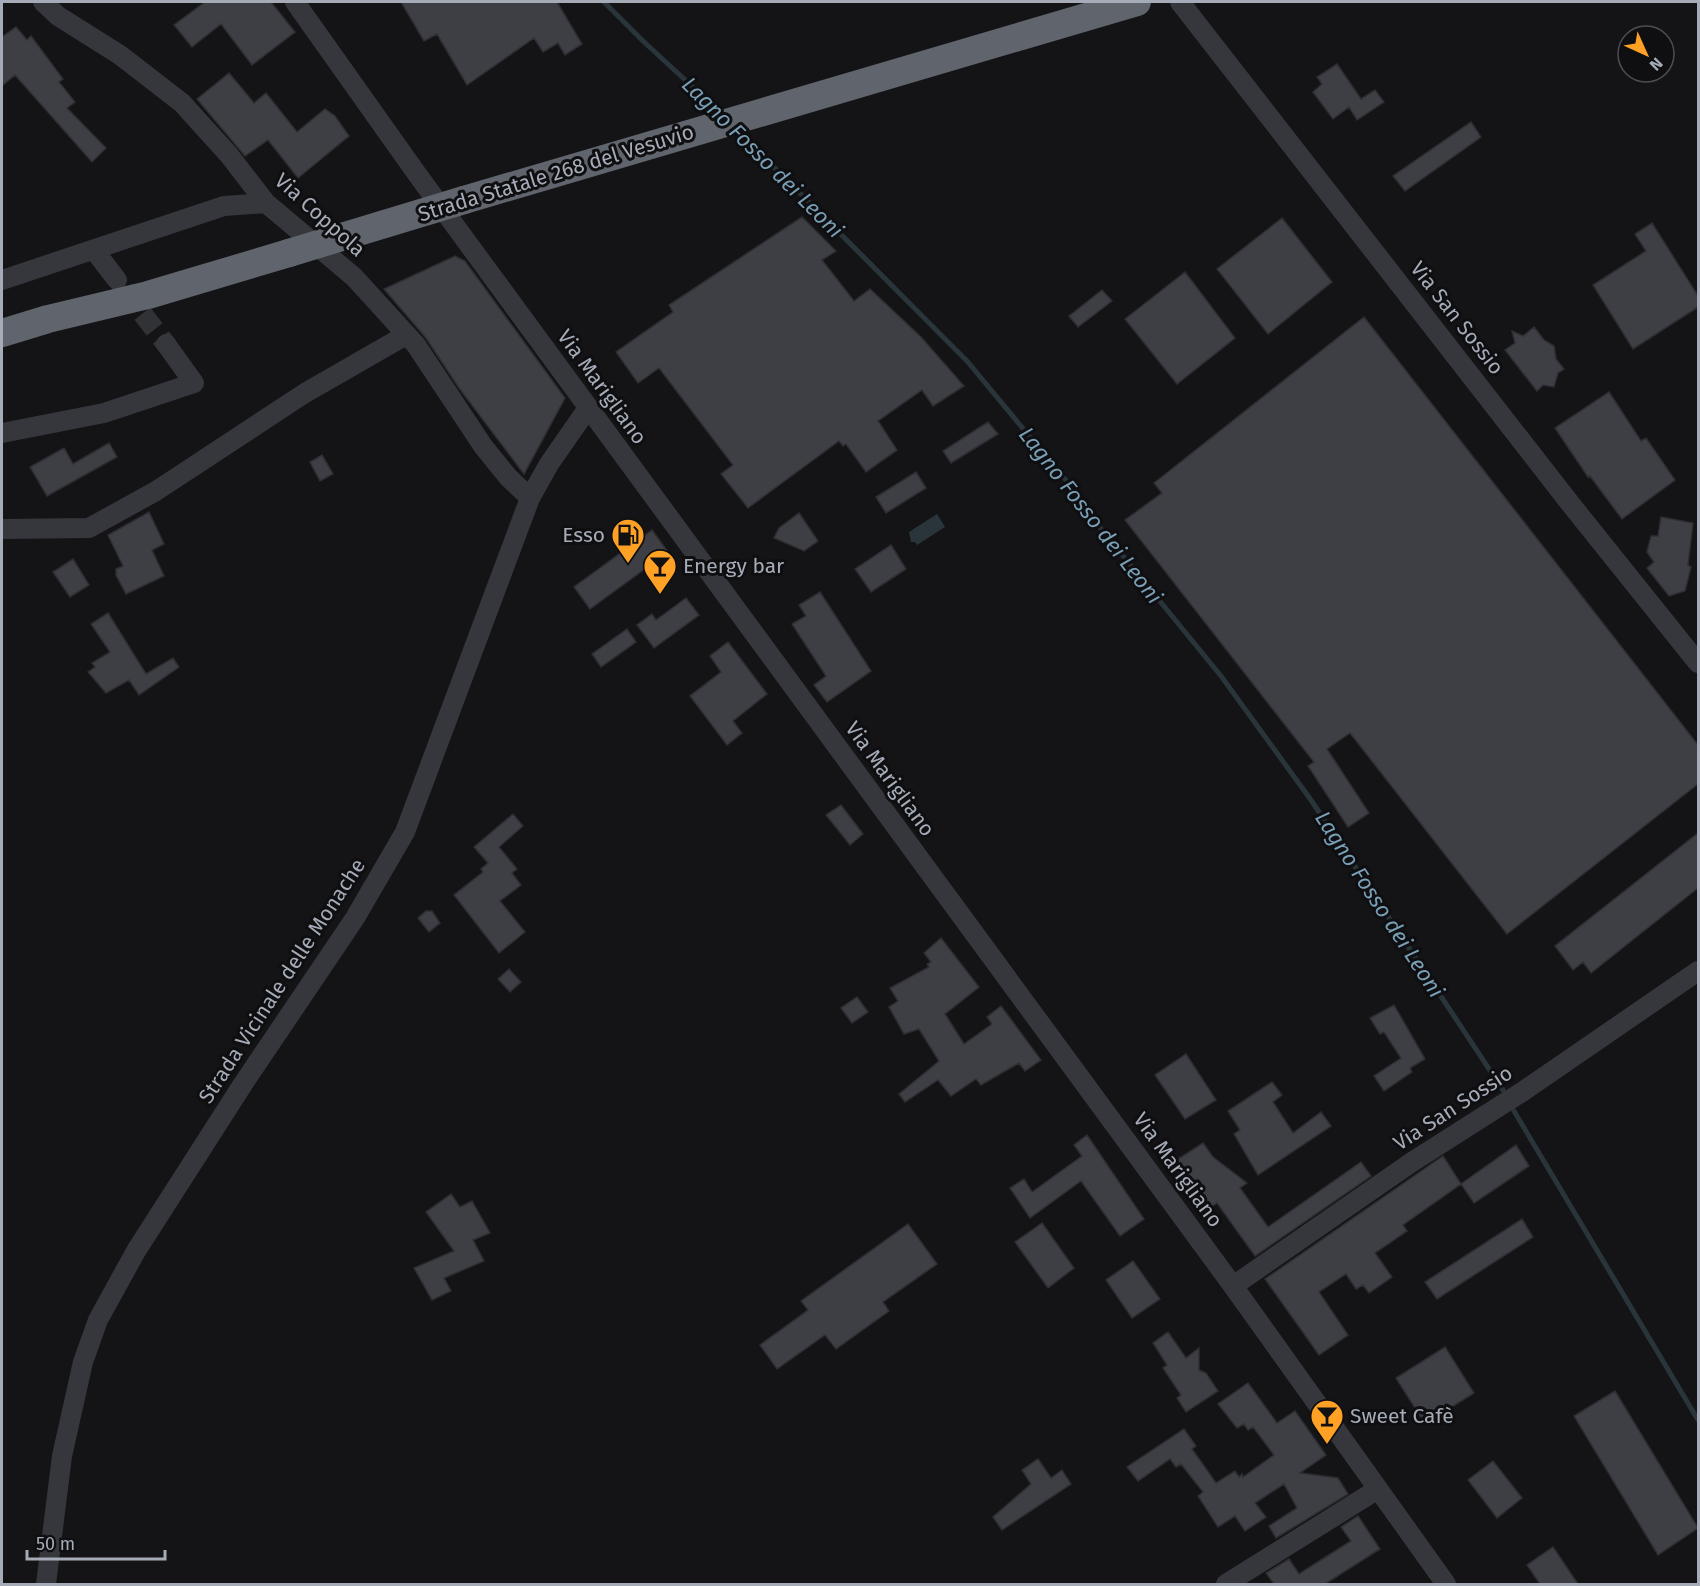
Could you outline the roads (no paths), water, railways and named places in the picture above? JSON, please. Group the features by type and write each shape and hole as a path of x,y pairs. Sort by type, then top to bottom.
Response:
{"highway":[{"name":"Strada Statale 268 del Vesuvio","path":"2,333 48,319 148,296 755,113 1137,2"},
{"name":"Strada Statale 268 del Vesuvio","path":"2,352 148,296"}],"street":[{"name":"Via Coppola","path":"43,2 58,16 120,55 182,103 229,154 266,203 354,278 416,345 483,446 508,477 530,498"},
{"name":"Via Marigliano","path":"295,2 417,174 1233,1286 1446,1584"},
{"name":"Via San Sossio","path":"1180,2 1569,502 1698,663"},
{"path":"2,280 224,206 266,203"},
{"path":"94,250 117,280"},
{"path":"2,529 89,528 156,491 305,393 406,335"},
{"path":"2,433 104,413 194,383 166,344"},
{"name":"Strada Vicinale delle Monache","path":"46,1584 62,1456 83,1362 98,1320 136,1251 243,1084 355,918 405,832 530,498 549,464 588,408"},
{"name":"Via San Sossio","path":"1233,1286 1412,1162 1522,1092 1698,971"},
{"path":"1226,1584 1378,1489"}],"waterway":[{"name":"Lagno Fosso dei Leoni","path":"604,2 722,114"},
{"name":"Lagno Fosso dei Leoni","path":"737,130 967,361 1069,484 1101,529 1221,676 1311,800 1503,1090"},
{"name":"Lagno Fosso dei Leoni","path":"1514,1111 1698,1420"}],"tunnel":[{"path":"124,290 166,344"}],"place":[{"name":"Esso","path":"628,564"},
{"name":"Energy bar","path":"660,595"},
{"name":"Sweet Cafè","path":"1327,1445"}]}
